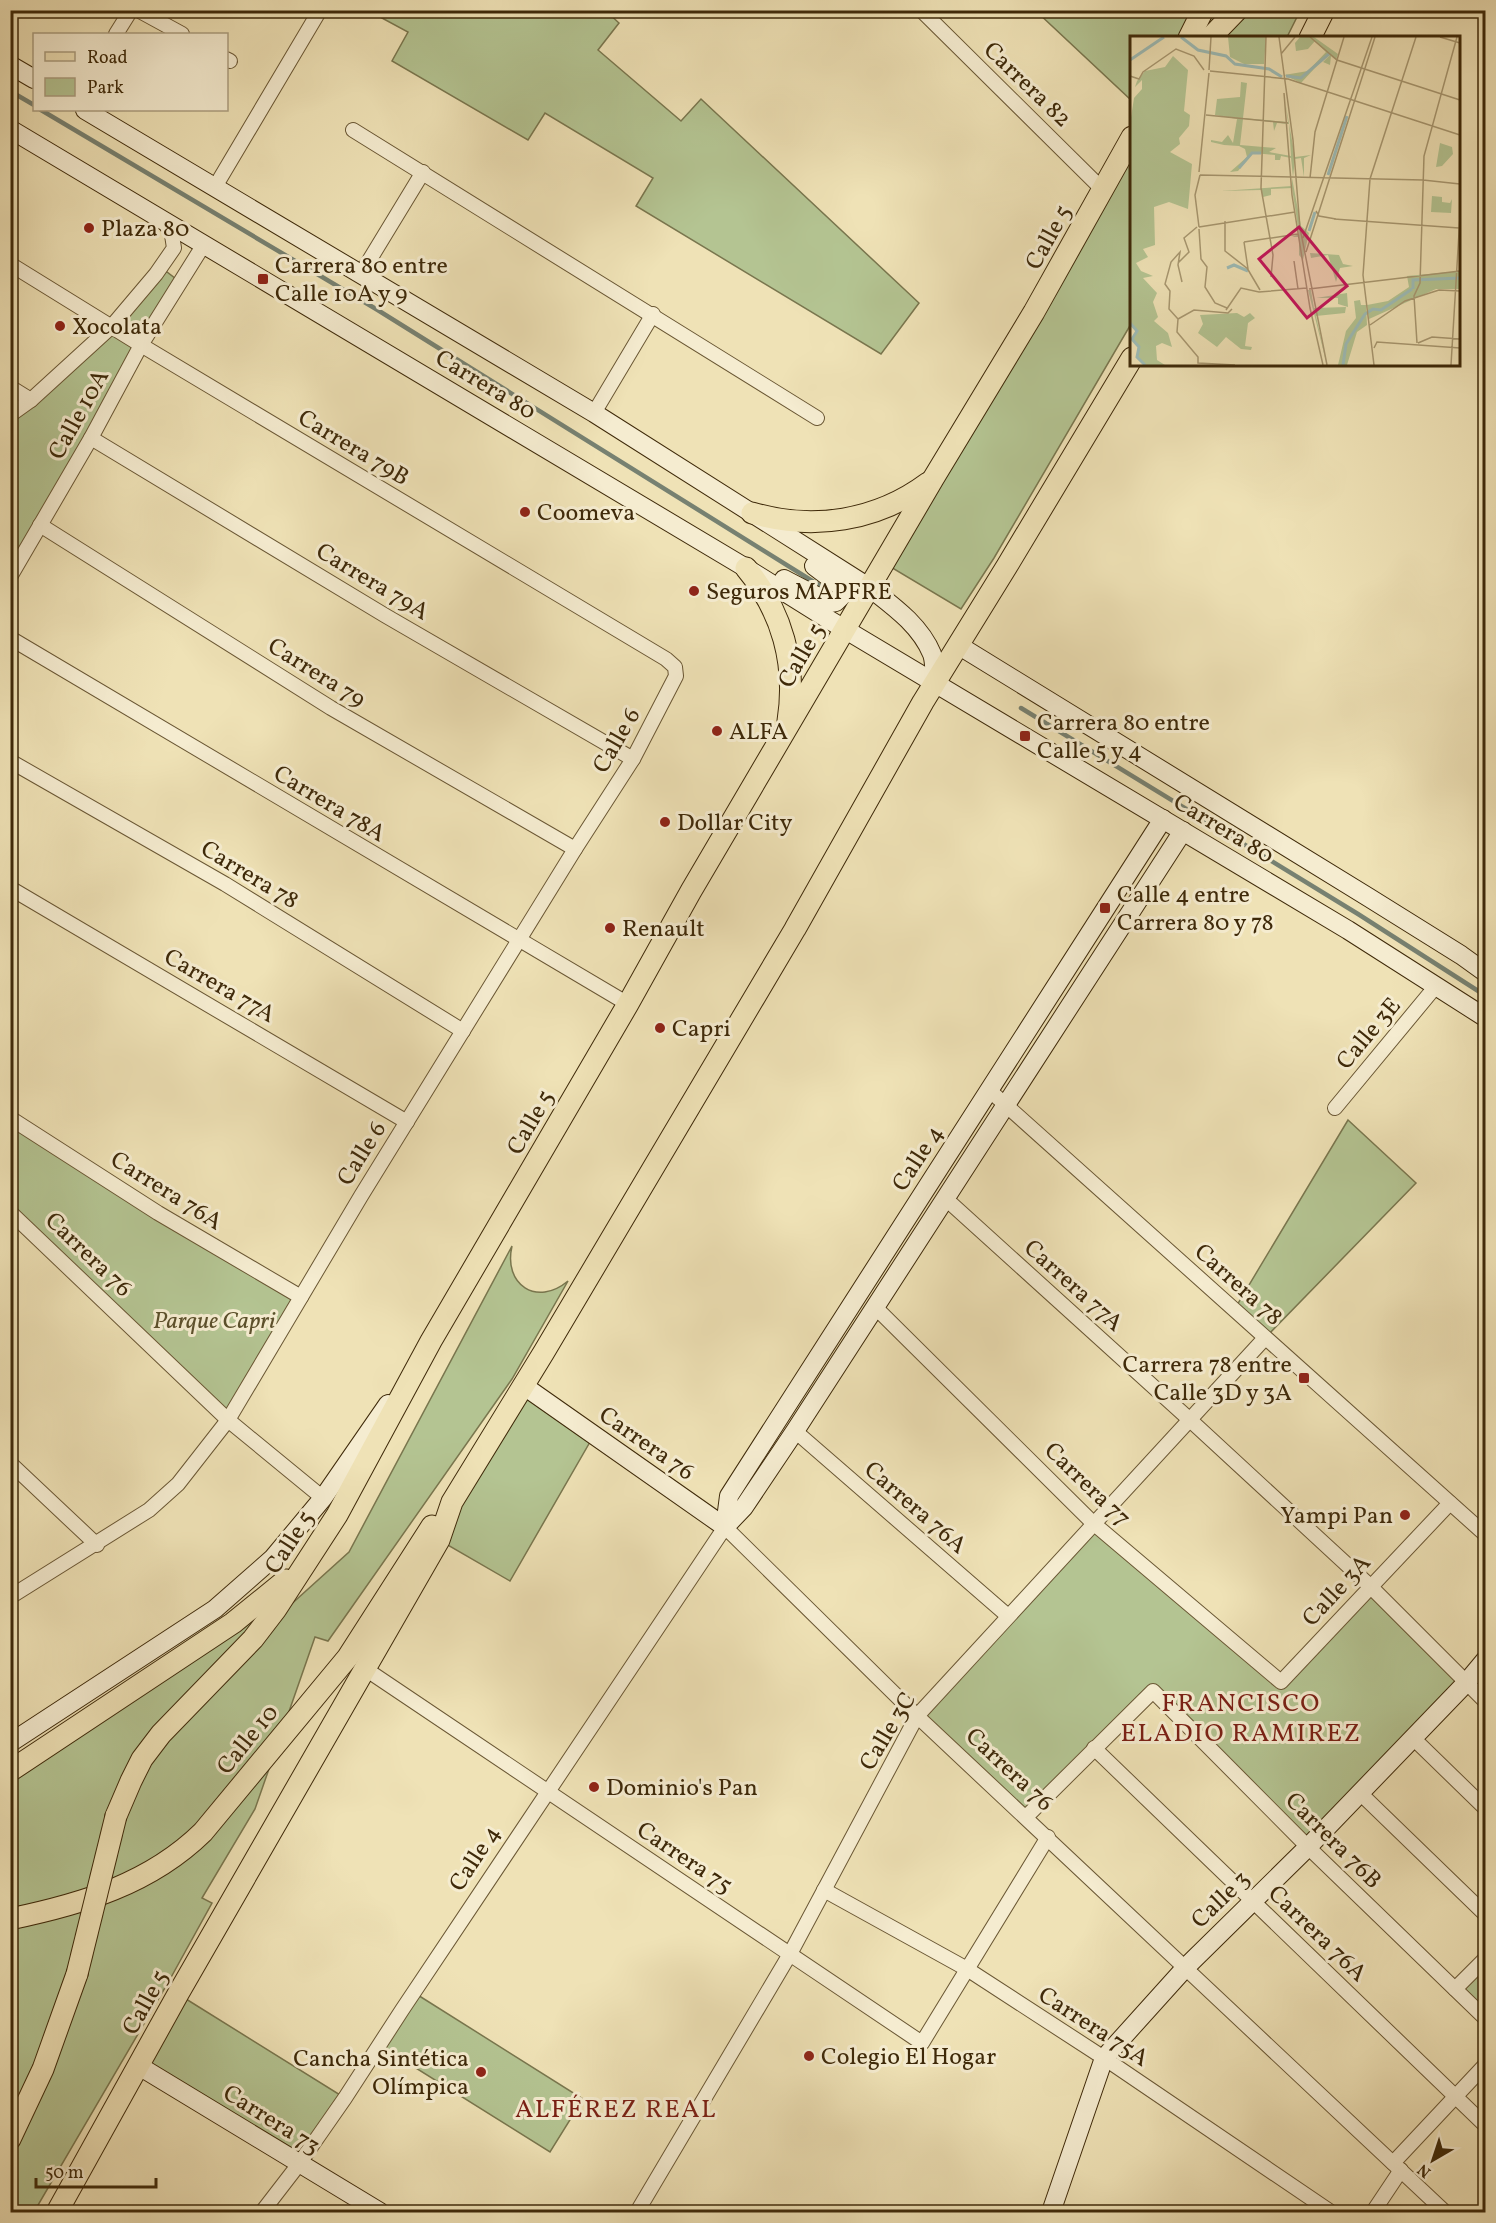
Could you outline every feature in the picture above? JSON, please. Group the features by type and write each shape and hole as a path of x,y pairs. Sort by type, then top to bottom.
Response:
{"main road":[{"path":"1190,36 1203,10"},
{"path":"1212,36 1237,10"},
{"path":"1311,36 1324,10"},
{"name":"Calle 5","path":"10,2139 43,2069 77,1974 116,1816 135,1774 161,1734 253,1639 276,1609 337,1515 431,1341 628,1004 680,909 1034,312 1130,139"},
{"name":"Calle 5","path":"57,2212 364,1668 439,1540 452,1502 524,1386 795,928 935,682 1130,360"},
{"path":"752,513 790,521 842,520 894,504 933,479"},
{"path":"746,567 771,604 786,646 791,689 785,733"},
{"name":"Calle 10","path":"10,1919 65,1907 147,1875 186,1849 218,1814 348,1657 426,1533 452,1502"},
{"path":"10,1771 233,1623 303,1566"}],"street":[{"path":"117,33 131,10"},
{"path":"138,10 180,33"},
{"path":"215,187 320,10"},
{"name":"Carrera 82","path":"921,10 1103,190"},
{"path":"10,65 33,78"},
{"name":"Carrera 80","path":"87,111 594,413 870,588 898,609 915,628 932,654 935,682"},
{"name":"Carrera 80","path":"10,129 746,567 1348,930 1485,1018"},
{"path":"353,130 653,314 817,418"},
{"path":"361,274 423,172"},
{"name":"Calle 10A","path":"10,415 32,400 112,326 156,274 174,248 172,235 164,220"},
{"name":"Calle 10A","path":"10,577 91,438 141,345 201,249 207,246"},
{"name":"Carrera 79B","path":"10,264 141,345 666,658 675,667"},
{"path":"594,413 653,314"},
{"path":"10,387 32,400"},
{"name":"Carrera 79A","path":"91,438 386,616 633,759"},
{"path":"746,567 768,571 830,603 842,597 843,590 840,584 776,539 752,513"},
{"name":"Carrera 79","path":"40,525 331,708 575,849"},
{"name":"Carrera 78A","path":"10,638 628,1004"},
{"name":"Carrera 80","path":"958,645 1368,897 1461,955 1485,973"},
{"name":"Calle 6","path":"10,1597 97,1545 149,1510 178,1484 228,1420 407,1122 633,759 676,676 675,667"},
{"name":"Carrera 78","path":"10,761 225,884 463,1031"},
{"name":"Calle 4","path":"725,1527 729,1496 1163,819"},
{"name":"Calle 4","path":"262,2212 345,2098 546,1791 725,1527 744,1507 795,1431 1183,831"},
{"name":"Carrera 77A","path":"10,888 407,1122"},
{"name":"Calle 3E","path":"1335,1108 1436,987"},
{"name":"Carrera 78","path":"989,1090 1485,1535"},
{"name":"Carrera 76A","path":"10,1118 158,1213 301,1297"},
{"name":"Carrera 77A","path":"946,1199 1190,1419 1370,1586 1485,1702"},
{"name":"Carrera 76","path":"10,1212 228,1420 323,1498"},
{"name":"Carrera 77","path":"875,1307 1093,1523 1281,1682"},
{"name":"Calle 3C","path":"637,2212 790,1954 917,1716 1265,1338"},
{"path":"10,1743 215,1609 273,1558 323,1498 431,1341"},
{"name":"Carrera 76","path":"524,1386 725,1527 917,1716 1445,2212"},
{"name":"Carrera 76A","path":"795,1431 1008,1616"},
{"path":"10,1463 97,1545"},
{"name":"Calle 3A","path":"1281,1682 1450,1503"},
{"name":"Calle 3","path":"1051,2212 1104,2058 1186,1967 1308,1847 1466,1683 1485,1659"},
{"name":"Carrera 75","path":"364,1668 922,2043 967,1969"},
{"name":"Carrera 76B","path":"1094,1748 1153,1691 1308,1847 1485,2019"},
{"path":"1413,1738 1485,1809"},
{"path":"1026,1817 1094,1748"},
{"name":"Carrera 76A","path":"1094,1748 1485,2126"},
{"path":"1360,1793 1485,1915"},
{"path":"967,1969 1048,1837"},
{"name":"Carrera 75A","path":"824,1890 967,1969 1104,2058 1331,2212"},
{"path":"1455,1989 1485,1959"},
{"path":"1373,2212 1397,2166 1455,2096 1485,2064"},
{"name":"Carrera 73","path":"139,2066 380,2212"}],"green space":[{"path":"369,11 606,11 619,23 598,50 681,121 701,99 919,303 881,354 636,206 653,178 545,113 528,140 392,61 408,32"},
{"path":"1036,11 1300,11 1288,36 1130,36 1130,99"},
{"path":"1130,139 1130,326 994,558 961,609 884,563"},
{"path":"161,272 167,272 176,279 11,577 11,415"},
{"name":"Parque Capri","path":"10,1118 301,1297 228,1420 11,1212"},
{"path":"1348,1120 1416,1183 1265,1338 1234,1310"},
{"path":"512,1246 513,1272 525,1288 534,1292 545,1292 556,1289 568,1281 512,1379 328,1641 315,1637 255,1809 202,1898 212,1903 34,2212 11,2212 11,1771 262,1600 256,1636 349,1552"},
{"path":"524,1386 594,1435 510,1581 439,1540"},
{"path":"1093,1523 1281,1682 1370,1586 1466,1683 1308,1847 1153,1691 1026,1817 917,1716"},
{"path":"1485,1958 1485,2019 1455,1989"},
{"name":"Cancha Sintética Olímpica","path":"413,1992 583,2099 550,2152 379,2045"},
{"path":"178,1994 345,2098 299,2164 139,2066"}],"waterway":[{"path":"10,91 33,104"},
{"path":"43,111 376,309 822,587"},
{"path":"1021,708 1358,914 1486,996"}],"place":[{"name":"Plaza 80","path":"89,228"},
{"name":"Carrera 80 entre Calle 10A y 9","path":"263,279"},
{"name":"Xocolata","path":"60,326"},
{"name":"Coomeva","path":"525,512"},
{"name":"Seguros MAPFRE","path":"694,591"},
{"name":"ALFA","path":"717,731"},
{"name":"Carrera 80 entre Calle 5 y 4","path":"1025,736"},
{"name":"Dollar City","path":"665,822"},
{"name":"Calle 4 entre Carrera 80 y 78","path":"1105,908"},
{"name":"Renault","path":"610,928"},
{"name":"Capri","path":"660,1028"},
{"name":"Carrera 78 entre Calle 3D y 3A","path":"1304,1378"},
{"name":"Yampi Pan","path":"1405,1515"},
{"name":"Dominio's Pan","path":"594,1787"},
{"name":"Colegio El Hogar","path":"809,2056"},
{"name":"Cancha Sintética Olímpica","path":"481,2072"}],"district":[{"name":"FRANCISCO ELADIO RAMIREZ","path":"1241,1717"},
{"name":"ALFÉREZ REAL","path":"616,2108"}]}
